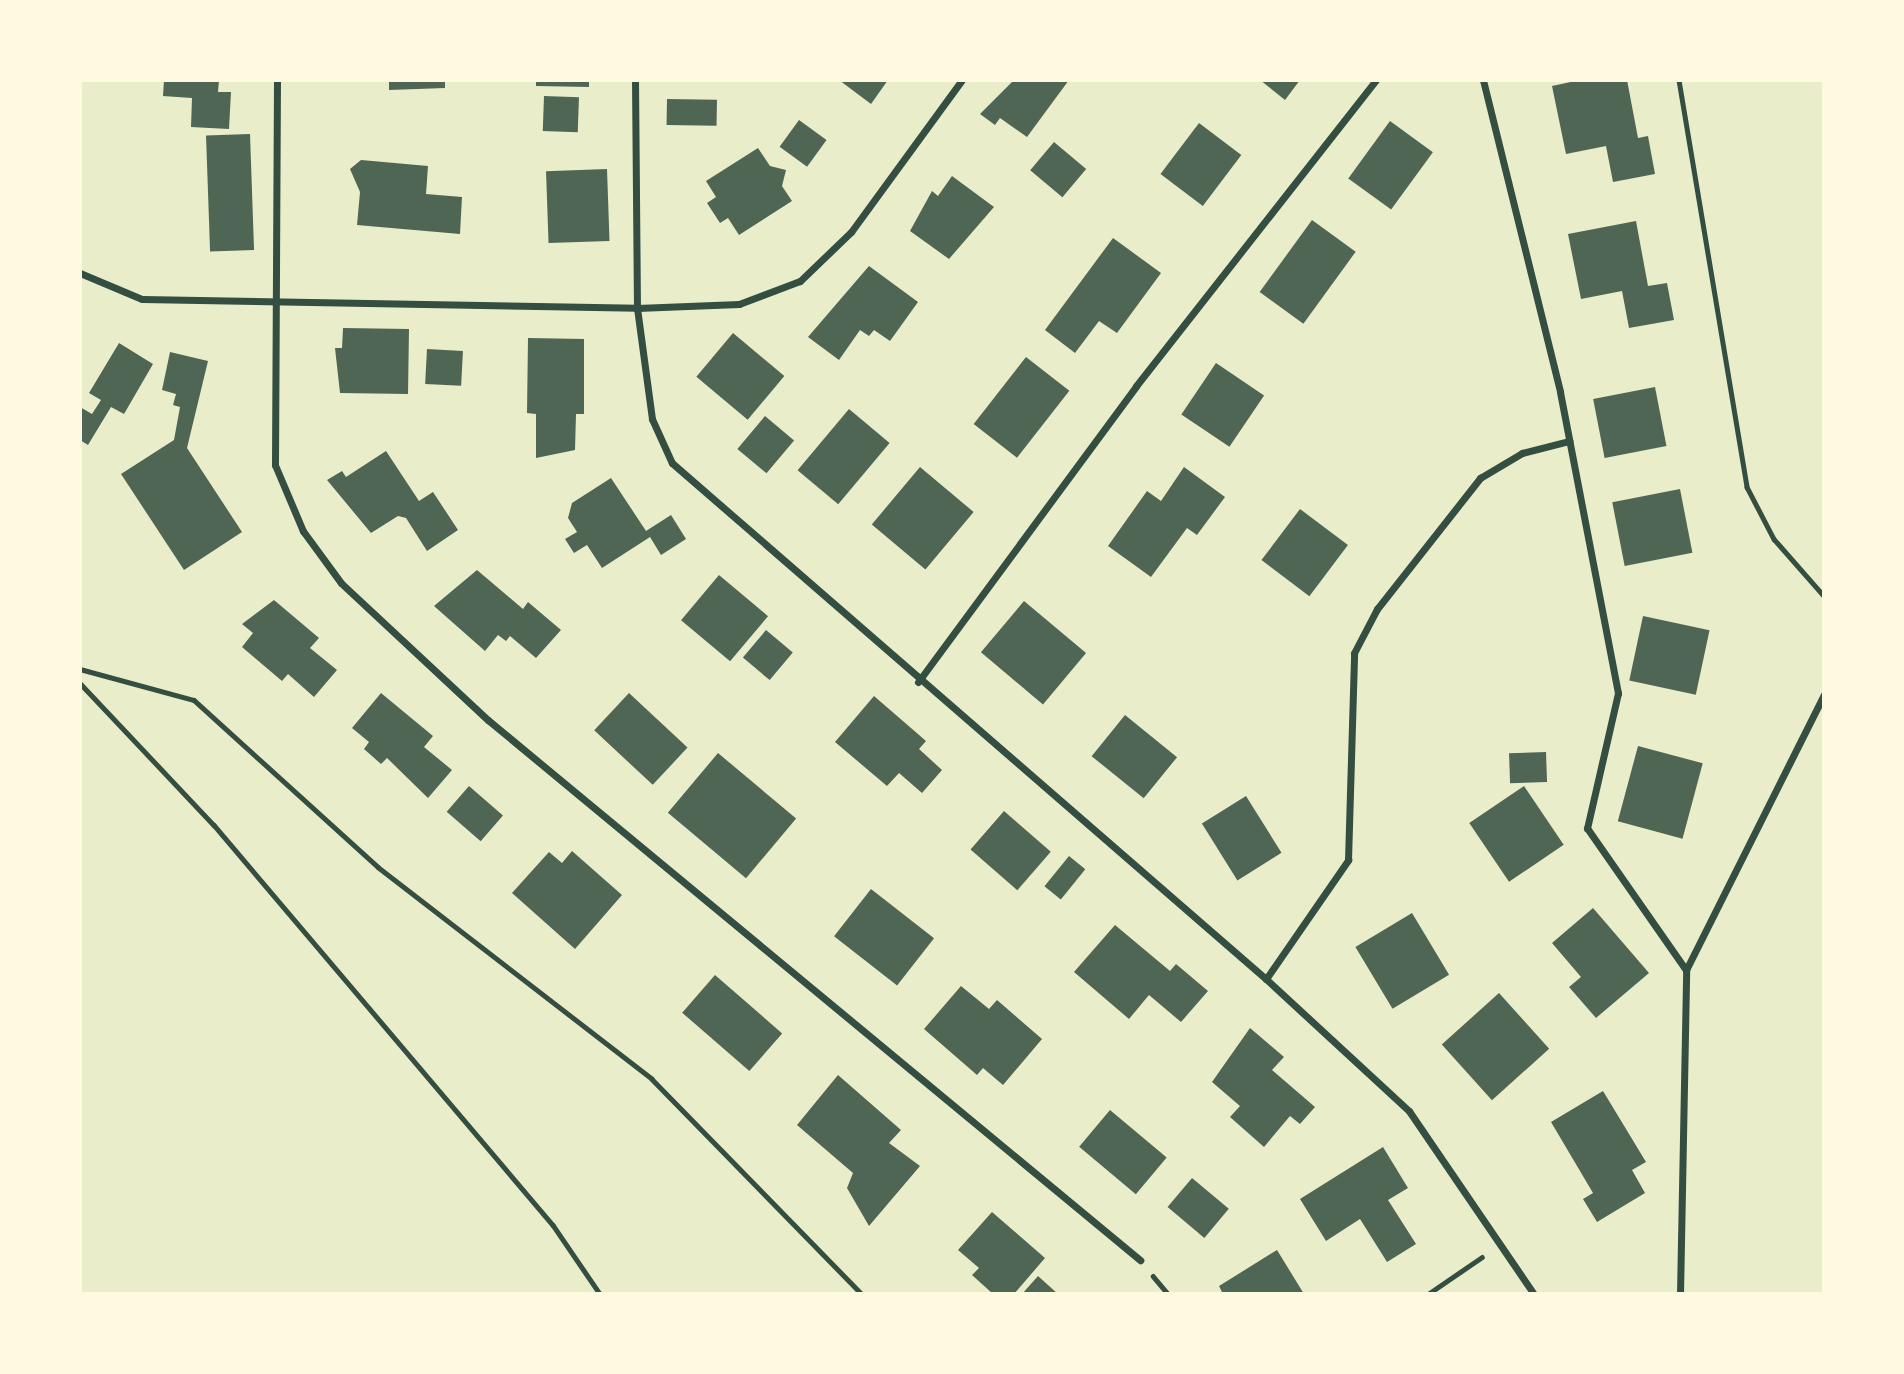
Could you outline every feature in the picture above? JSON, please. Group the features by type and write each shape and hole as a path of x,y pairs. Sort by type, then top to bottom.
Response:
{"street":[{"path":"276,80 271,305 275,465 303,531 341,583 488,720 766,956 1140,1260"},
{"path":"635,80 637,308 652,419 672,463 918,682 1266,979 1409,1111 1504,1243 1534,1293"},
{"path":"80,273 142,299 271,305 637,308 739,303 800,281 851,232 962,80"},
{"path":"918,682 1136,386 1376,80"},
{"path":"1483,80 1569,441 1618,693 1587,828 1686,970"},
{"path":"1266,979 1348,860 1354,653 1377,609 1480,478 1522,453 1569,441"},
{"path":"1680,1293 1686,970 1824,695"}],"path":[{"path":"1679,80 1746,487 1774,539 1824,596"},
{"path":"80,669 194,699 378,867 652,1079 862,1293"},
{"path":"80,683 223,836 553,1225 600,1293"},
{"path":"1428,1293 1504,1243"}],"building":[{"path":"164,80 219,80 218,92 231,92 229,129 191,127 192,98 163,96"},
{"path":"389,80 445,80 445,88 389,90"},
{"path":"536,80 589,80 589,87 536,86"},
{"path":"839,80 888,80 871,104"},
{"path":"1014,80 1069,80 1027,137 1000,118 995,125 980,114"},
{"path":"1260,80 1300,80 1285,100"},
{"path":"1580,80 1627,80 1638,138 1648,136 1655,174 1613,182 1606,146 1566,154 1552,86"},
{"path":"544,96 579,97 578,132 543,131"},
{"path":"667,99 717,100 717,126 667,125"},
{"path":"799,120 827,140 807,167 780,147"},
{"path":"1390,121 1433,152 1391,210 1348,178"},
{"path":"1199,123 1241,155 1203,206 1160,174"},
{"path":"250,134 254,250 210,251 206,136"},
{"path":"1054,142 1086,169 1062,197 1030,170"},
{"path":"758,148 770,166 786,170 782,186 792,201 739,235 728,218 720,223 707,203 716,197 706,181"},
{"path":"361,160 428,166 426,194 462,197 460,234 357,225 360,192 350,169"},
{"path":"607,169 610,241 549,243 546,171"},
{"path":"952,176 994,207 949,259 910,231 932,191 938,196"},
{"path":"1312,220 1356,252 1303,324 1260,292"},
{"path":"1636,221 1648,286 1667,283 1674,320 1629,328 1622,291 1581,299 1568,234"},
{"path":"1113,238 1161,273 1117,333 1099,321 1075,353 1045,330"},
{"path":"869,266 918,302 890,341 874,330 869,336 860,330 839,360 808,337"},
{"path":"343,328 409,329 408,394 340,393 335,348 342,348"},
{"path":"733,333 784,376 748,420 696,377"},
{"path":"528,338 584,339 584,414 576,414 575,450 536,458 536,414 527,413"},
{"path":"119,343 153,364 124,414 111,407 88,445 80,440 80,407 92,414 101,400 89,393"},
{"path":"427,349 463,351 461,386 425,384"},
{"path":"170,352 208,361 187,448 242,532 184,570 121,474 174,440 180,407 173,405 176,394 162,390"},
{"path":"1026,357 1069,391 1017,458 974,424"},
{"path":"1216,363 1264,395 1229,447 1181,414"},
{"path":"1655,387 1666,446 1605,458 1593,399"},
{"path":"849,409 890,443 838,504 798,470"},
{"path":"765,416 794,440 766,473 737,449"},
{"path":"386,451 419,501 433,492 458,530 427,551 406,518 398,516 371,533 327,480 342,471 346,477"},
{"path":"920,467 974,512 925,569 872,524"},
{"path":"1184,467 1225,497 1197,535 1187,528 1151,577 1108,546 1147,491 1161,501"},
{"path":"611,478 646,531 671,515 686,539 661,555 650,537 602,568 587,545 574,553 565,539 577,532 568,518 572,503"},
{"path":"1680,489 1692,553 1625,566 1612,502"},
{"path":"1300,509 1348,545 1309,596 1261,560"},
{"path":"477,570 523,609 528,602 561,630 536,658 510,636 506,641 498,635 485,651 434,606"},
{"path":"719,575 768,616 730,661 681,620"},
{"path":"274,600 319,638 310,648 337,670 314,697 288,674 282,681 242,647 253,633 242,624"},
{"path":"1024,601 1086,653 1043,704 981,652"},
{"path":"1643,616 1710,630 1696,695 1629,681"},
{"path":"766,630 793,652 770,680 743,658"},
{"path":"381,693 433,736 424,747 452,770 428,798 387,758 381,764 364,749 369,742 352,728"},
{"path":"629,693 688,748 653,785 594,730"},
{"path":"874,696 926,741 919,749 942,770 922,793 899,773 887,786 835,742"},
{"path":"1125,715 1177,757 1144,798 1092,756"},
{"path":"1638,746 1703,763 1683,839 1618,821"},
{"path":"1546,752 1547,782 1510,783 1509,753"},
{"path":"718,753 796,819 746,878 668,813"},
{"path":"469,786 503,816 481,841 447,812"},
{"path":"1524,786 1564,845 1509,882 1469,823"},
{"path":"1246,796 1282,853 1237,880 1202,824"},
{"path":"1004,811 1051,852 1017,890 971,849"},
{"path":"572,851 622,895 575,949 512,893 549,852 562,863"},
{"path":"1069,856 1085,869 1061,900 1044,886"},
{"path":"871,889 934,938 897,986 834,936"},
{"path":"1593,908 1649,973 1596,1018 1569,987 1581,977 1552,943"},
{"path":"1412,913 1449,975 1393,1009 1355,947"},
{"path":"1115,925 1170,971 1176,964 1208,991 1181,1022 1149,995 1129,1019 1074,972"},
{"path":"715,975 782,1033 749,1071 682,1013"},
{"path":"961,986 989,1009 997,1000 1042,1039 1003,1085 983,1068 977,1075 924,1029"},
{"path":"1499,993 1549,1049 1492,1100 1442,1045"},
{"path":"1250,1028 1284,1057 1272,1070 1315,1107 1300,1124 1290,1116 1264,1147 1230,1117 1240,1106 1212,1082"},
{"path":"838,1075 901,1130 889,1143 920,1166 869,1226 847,1188 853,1173 797,1125"},
{"path":"1603,1091 1646,1162 1632,1170 1645,1193 1597,1222 1583,1199 1593,1193 1551,1122"},
{"path":"1110,1110 1167,1158 1136,1194 1079,1147"},
{"path":"1383,1147 1408,1188 1388,1200 1416,1244 1387,1262 1360,1219 1326,1241 1300,1199"},
{"path":"1192,1178 1229,1209 1204,1238 1168,1207"},
{"path":"992,1212 1045,1258 1014,1294 993,1294 972,1275 979,1268 958,1250"},
{"path":"1277,1250 1304,1294 1223,1294 1219,1286"},
{"path":"1038,1276 1058,1294 1022,1294"}]}
